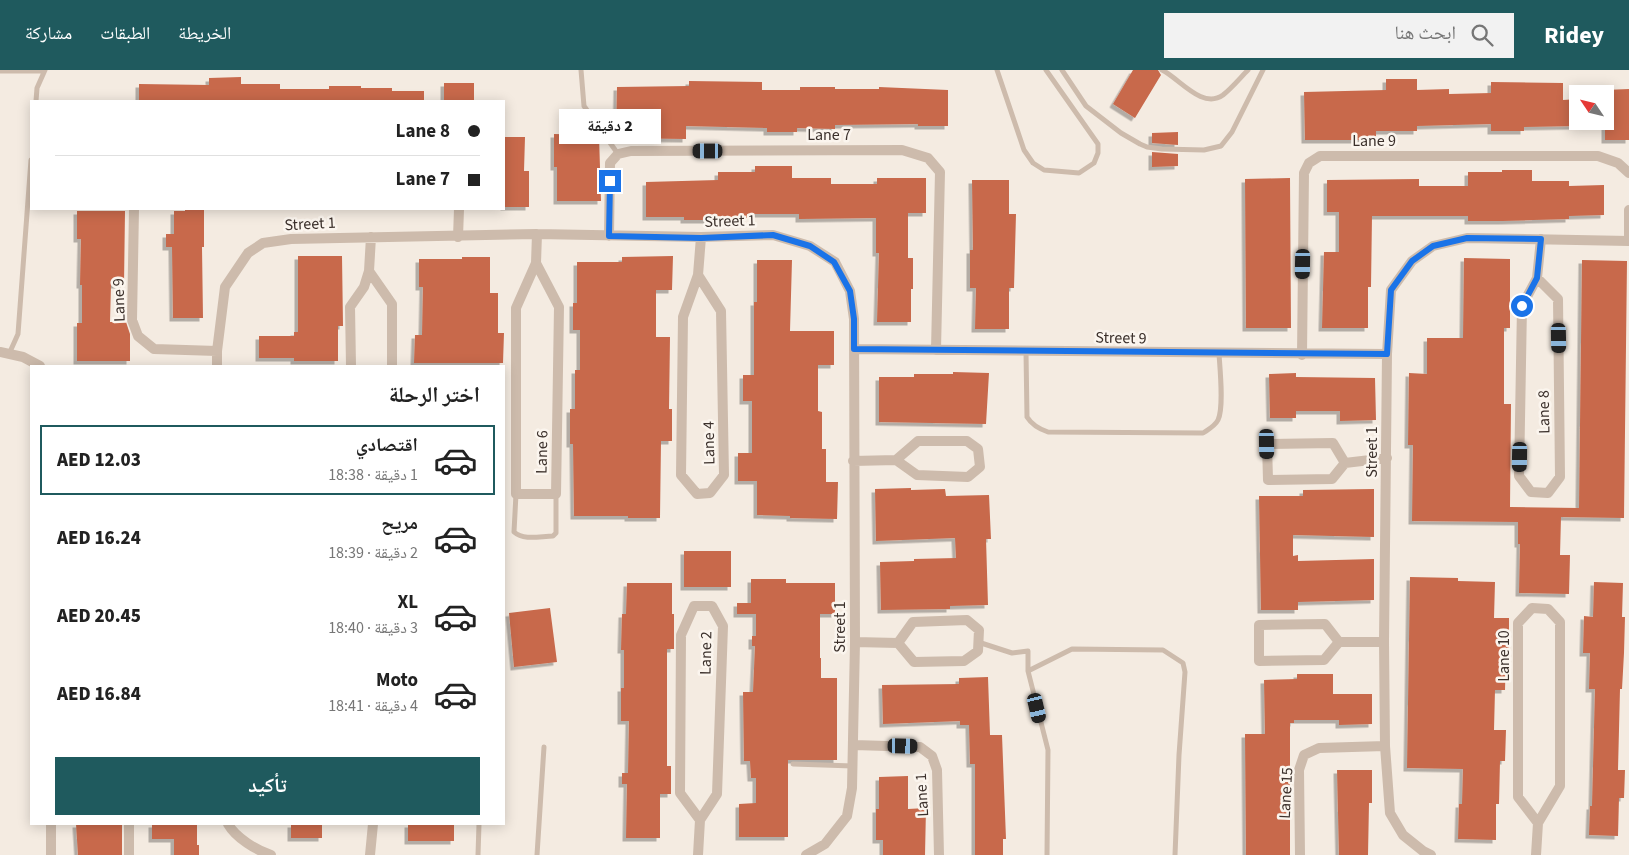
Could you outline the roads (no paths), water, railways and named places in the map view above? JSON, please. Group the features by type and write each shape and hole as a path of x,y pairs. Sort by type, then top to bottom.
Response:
{"street":[{"name":"Lane 7","path":"618,154 631,151 902,150 928,158 940,172 936,350"},
{"path":"609,236 610,163 618,154"},
{"name":"Lane 9","path":"1302,355 1304,173 1309,163 1320,156 1598,156 1618,163 1629,173"},
{"name":"Lane 9","path":"134,210 132,320 138,336 154,349 217,351"},
{"path":"458,237 459,210"},
{"path":"1629,210 1629,241"},
{"name":"Street 1","path":"216,365 225,287 248,253 264,243 291,239 537,234 701,238 773,235 810,246 834,262 850,291 854,319 855,642 852,788 847,816 826,844 806,855"},
{"name":"Lane 6","path":"536,264 559,307 556,494 516,494 516,308 536,264 537,234"},
{"path":"351,365 350,307 364,287 369,271 372,237"},
{"name":"Lane 4","path":"698,275 721,311 724,475 710,493 697,494 681,475 683,317 698,275 701,238"},
{"name":"Street 1","path":"1431,855 1403,835 1390,813 1385,746 1384,642 1387,354 1391,290 1412,261 1433,246 1467,238 1629,241"},
{"name":"Lane 8","path":"1537,278 1558,299 1560,477 1548,493 1531,492 1519,476 1522,306 1537,278 1541,239"},
{"path":"369,271 392,304 392,365"},
{"name":"Street 9","path":"854,349 1302,355 1387,354"},
{"path":"4,353 23,357 38,365"},
{"path":"854,461 896,460 918,475 968,477 980,466 978,448 967,441 918,441 896,460"},
{"path":"1346,463 1333,443 1267,444 1268,480 1332,479 1346,463 1387,458"},
{"name":"Lane 2","path":"698,855 700,820 717,794 723,626 712,606 694,606 681,635 680,793 700,820"},
{"name":"Lane 10","path":"1536,855 1538,823 1560,786 1560,622 1548,609 1532,608 1518,623 1518,797 1538,823"},
{"path":"855,642 898,643 914,662 964,661 978,652 979,630 967,620 913,622 898,643"},
{"path":"1325,624 1339,642 1324,660 1259,661 1258,625 1325,624"},
{"path":"1339,642 1384,642"},
{"name":"Lane 1","path":"854,745 920,746 932,756 937,770 939,855"},
{"name":"Lane 15","path":"1300,855 1300,770 1304,755 1319,748 1385,746"},
{"path":"51,825 51,855"},
{"path":"129,825 129,855"},
{"path":"229,825 259,851 271,855"},
{"path":"370,855 373,825"}],"lane":[{"path":"581,70 584,106 618,154"},
{"path":"997,70 1024,150 1032,163 1044,170 1079,172 1094,162 1098,154 1098,144 1046,70"},
{"path":"1062,70 1086,106 1128,137 1147,147 1204,150 1221,146 1232,132 1263,70"},
{"path":"1162,70 1204,98 1218,98 1248,70"},
{"path":"0,71 45,71 36,88 36,100"},
{"path":"4,353 18,334 30,173"},
{"path":"1026,352 1027,416 1031,423 1041,430 1048,432 1203,433 1214,426 1221,410 1219,354"},
{"path":"516,494 514,532 524,538 554,536 556,533 556,494"},
{"path":"978,642 1012,653 1028,651 1028,671 1048,750 1048,855"},
{"path":"1028,671 1072,650 1162,650 1183,663 1185,672 1175,855"},
{"path":"537,855 544,747"},
{"path":"793,764 853,766"},
{"path":"478,855 479,825"}]}
